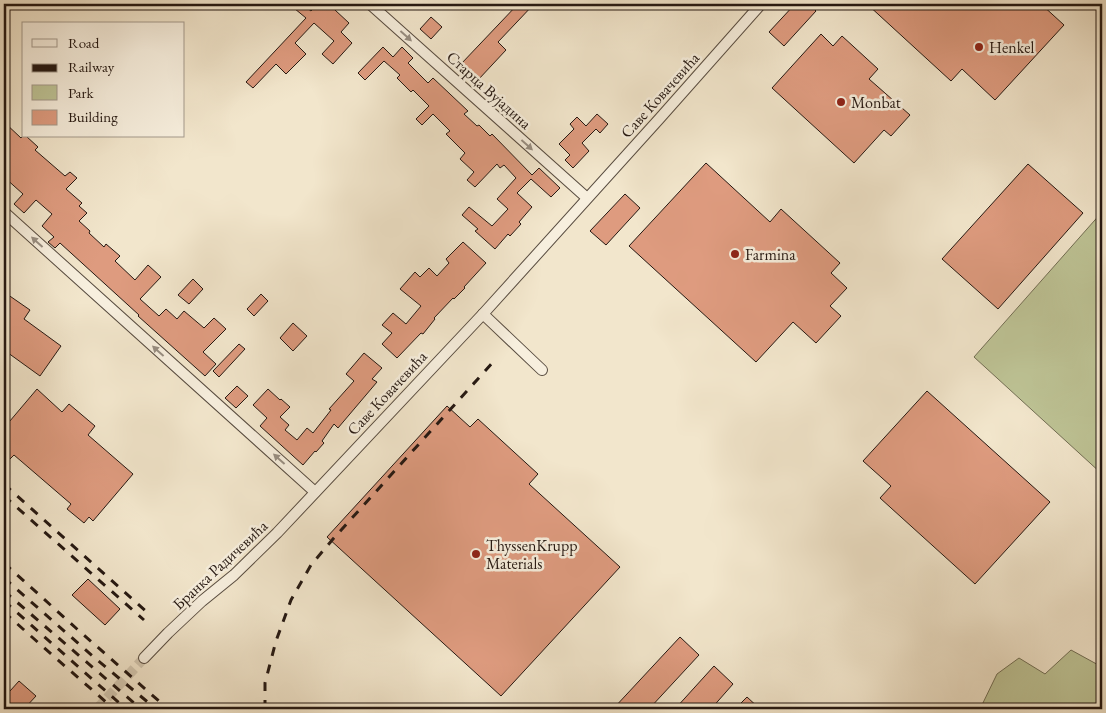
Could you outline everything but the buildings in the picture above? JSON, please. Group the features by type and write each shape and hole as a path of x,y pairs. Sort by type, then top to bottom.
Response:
{"street":[{"name":"Старца Вујадина","path":"370,4 587,198"},
{"name":"Саве Ковачевића","path":"315,492 483,314 761,4"},
{"path":"4,212 315,492"},
{"path":"483,314 542,370"},
{"name":"Бранка Радичевића","path":"144,658 202,601 277,533 315,492"}],"green space":[{"path":"1102,212 1102,474 974,357"},
{"path":"1071,650 1102,667 1102,709 980,709 997,674 1019,658 1045,674"}],"tunnel":[{"path":"97,709 144,658"}],"railway":[{"path":"265,709 265,683 276,641 291,600 311,565 495,360"},
{"path":"4,484 149,614"},
{"path":"4,496 144,620"},
{"path":"4,563 168,709"},
{"path":"4,578 156,709"},
{"path":"4,591 141,709"},
{"path":"4,601 126,709"},
{"path":"4,612 114,709"}],"place":[{"name":"Henkel","path":"979,47"},
{"name":"Monbat","path":"841,102"},
{"name":"Farmina","path":"735,254"},
{"name":"ThyssenKrupp Materials","path":"476,554"}]}
